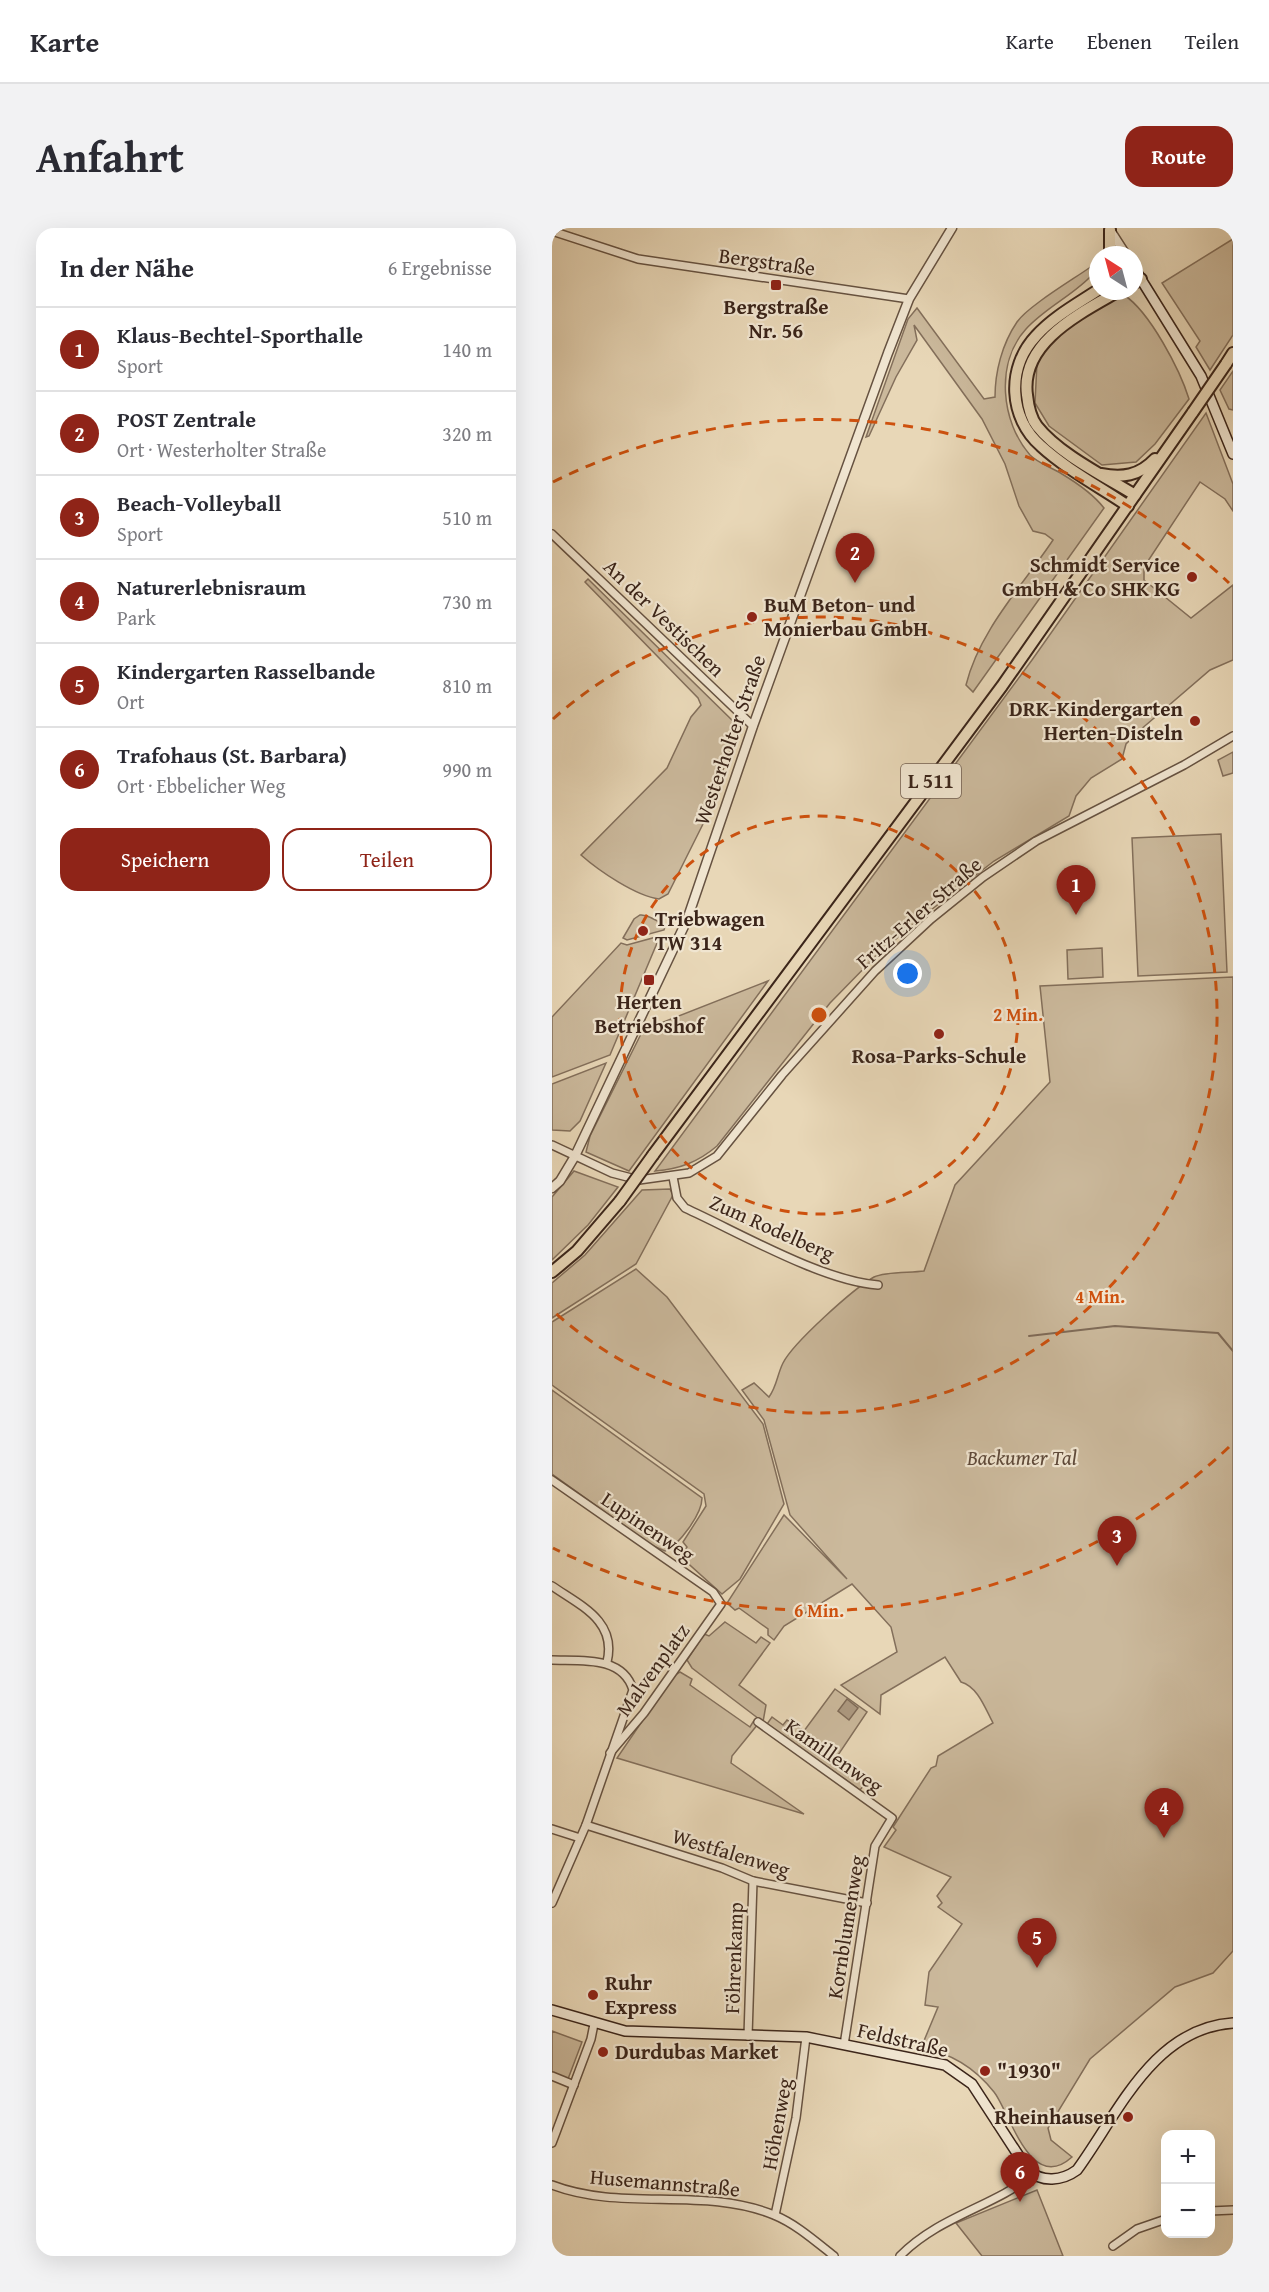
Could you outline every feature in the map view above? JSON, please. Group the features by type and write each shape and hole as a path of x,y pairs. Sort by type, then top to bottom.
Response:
{"main road":[{"path":"1110,229 1110,246"},
{"path":"1143,289 1201,376 1233,454"},
{"path":"1089,296 1057,317 1034,338 1016,372 1016,404 1027,431 1041,447 1128,506"},
{"path":"1105,300 1054,333 1034,359 1028,373 1026,392 1035,424 1049,439 1135,495"},
{"name":"L 511","path":"552,1272 577,1251 620,1200 1002,686 1233,353"},
{"name":"L 511","path":"1101,474 1121,477 1132,474 1151,464 1170,444"},
{"name":"Feldstraße","path":"552,2010 594,2024 625,2031 656,2034 806,2037 927,2060 959,2072 982,2097 1016,2156 1033,2175"},
{"path":"1033,2175 1061,2179 1077,2170 1145,2070 1160,2054 1194,2034 1233,2022"}],"street":[{"name":"Westerholter Straße","path":"552,1188 560,1181 575,1156 686,924 753,726 909,299 952,228"},
{"path":"1110,229 1120,246"},
{"name":"Bergstraße","path":"552,231 639,259 909,299"},
{"name":"An der Vestischen","path":"552,534 753,726"},
{"name":"Fritz-Erler-Straße","path":"552,1145 612,1173 639,1180 689,1173 717,1156 782,1076 874,971 931,919 982,877 1036,841 1184,765 1233,736"},
{"name":"Zum Rodelberg","path":"673,1177 677,1198 685,1208 811,1267 866,1284 878,1285"},
{"name":"Lupinenweg","path":"552,1480 713,1592 721,1604"},
{"path":"552,1586 587,1611 604,1628 610,1644 607,1662"},
{"name":"Malvenplatz","path":"610,1753 644,1713 721,1604"},
{"path":"552,1660 607,1662 628,1681 633,1690 586,1825 552,1903"},
{"name":"Kamillenweg","path":"758,1722 892,1818"},
{"name":"Kornblumenweg","path":"844,2045 875,1846 892,1818"},
{"name":"Westfalenweg","path":"586,1825 722,1868 753,1881 867,1902"},
{"path":"552,1829 580,1838"},
{"name":"Föhrenkamp","path":"748,2036 753,1881"},
{"path":"552,2143 594,2024"},
{"name":"Höhenweg","path":"775,2215 796,2118 806,2037"},
{"path":"552,2076 574,2085"},
{"path":"900,2256 937,2227 1014,2190 1033,2175"},
{"name":"Husemannstraße","path":"552,2185 600,2196 722,2201 775,2215 834,2256"},
{"path":"1215,2211 1233,2210"},
{"path":"1113,2246 1137,2229 1161,2221"}],"green space":[{"path":"1233,239 1233,335 1210,370 1196,347 1200,341 1162,283"},
{"path":"1089,268 1089,278 1034,321 1016,343 1009,358 1006,375 1008,410 1020,442 1030,455 1079,485 1104,508 973,692 966,685 972,665 991,627 1053,540 1045,534 1033,531 1019,506 1005,464 982,419 914,325 917,340 896,377 869,436 866,437 908,319 917,308 984,399 995,397 1000,358 1007,339 1017,322 1041,301"},
{"path":"1130,300 1144,314 1163,342 1189,399 1155,444 1136,462 1102,465 1049,426 1035,403 1037,363 1053,338 1105,302"},
{"path":"1233,371 1233,410 1229,409 1220,390"},
{"path":"1206,413 1233,484 1233,511 1225,499 1200,482 1144,567 1144,580 1191,618 1233,585 1233,660 1210,670 1139,731 1126,744 1122,759 1091,778 1076,796 1069,816 994,861 877,955 830,1003 717,1146 688,1164 655,1171 1032,660"},
{"path":"588,579 739,727 703,824 668,894 659,899 618,882 581,855 667,768 691,717 701,705 698,698 585,582"},
{"path":"1233,752 1233,773 1223,776 1218,760"},
{"path":"1221,834 1227,972 1138,976 1132,838"},
{"path":"640,915 656,920 665,926 664,930 627,940 623,938 634,919"},
{"path":"660,936 610,1055 552,1077 552,1017 621,943 627,945"},
{"path":"1102,948 1103,977 1068,979 1067,950"},
{"name":"Backumer Tal","path":"1233,977 1233,1951 1213,1973 1175,1987 1090,2059 1048,2128 1051,2140 1072,2157 1057,2166 1044,2166 1023,2146 994,2092 979,2076 953,2058 921,2048 938,2007 925,2005 929,1972 962,1924 938,1907 942,1903 937,1896 951,1877 884,1847 896,1830 893,1827 931,1768 936,1766 938,1756 993,1723 976,1693 961,1682 945,1657 881,1695 880,1714 841,1685 897,1652 891,1627 852,1584 784,1626 774,1640 768,1635 768,1629 739,1608 735,1610 727,1603 784,1515 847,1579 790,1515 764,1420 742,1390 754,1383 769,1397 783,1363 798,1343 864,1283 879,1275 924,1271 955,1185 1050,1082 1040,986"},
{"path":"768,981 629,1171 586,1152 590,1136 643,1030"},
{"path":"606,1063 580,1121 570,1131 552,1130 552,1084"},
{"path":"574,1171 618,1187 588,1225 552,1260 552,1197"},
{"path":"670,1189 673,1195 636,1264 552,1318 552,1283 585,1255 642,1190"},
{"path":"636,1269 667,1297 763,1424 784,1504 740,1579 722,1594 681,1557 687,1547 683,1542 706,1506 704,1494 552,1385 552,1322"},
{"path":"552,1390 702,1498 694,1520 671,1548 665,1551 651,1545 552,1474"},
{"path":"725,1622 756,1643 761,1637 770,1643 739,1685 766,1705 763,1722 692,1668 687,1660 704,1634 709,1636"},
{"path":"680,1672 692,1679 690,1685 750,1727 753,1722 758,1724 732,1756 731,1763 804,1814 617,1758 673,1676"},
{"path":"835,1689 867,1712 838,1755 863,1773 860,1779 865,1784 860,1790 767,1724 772,1717 783,1725 787,1720 804,1731"},
{"path":"552,2031 582,2042 568,2079 552,2073"},
{"path":"1037,2190 1063,2256 982,2256 956,2223"}],"shaded area":[{"path":"847,1699 858,1708 849,1720 838,1711"}],"waterway":[{"path":"1029,1336 1115,1326 1218,1333 1233,1351"}],"place":[{"name":"Bergstraße Nr. 56","path":"776,285"},
{"name":"Schmidt Service GmbH & Co SHK KG","path":"1192,577"},
{"name":"POST Zentrale","path":"855,583"},
{"name":"BuM Beton- und Monierbau GmbH","path":"752,617"},
{"name":"DRK-Kindergarten Herten-Disteln","path":"1195,721"},
{"name":"Klaus-Bechtel-Sporthalle","path":"1076,915"},
{"name":"Triebwagen TW 314","path":"643,931"},
{"name":"Herten Betriebshof","path":"649,980"},
{"name":"Rosa-Parks-Schule","path":"939,1034"},
{"name":"Beach-Volleyball","path":"1117,1566"},
{"name":"Naturerlebnisraum","path":"1164,1838"},
{"name":"Kindergarten Rasselbande","path":"1037,1968"},
{"name":"Ruhr Express","path":"593,1995"},
{"name":"Durdubas Market","path":"603,2052"},
{"name":"\"1930\"","path":"985,2071"},
{"name":"Rheinhausen","path":"1128,2117"},
{"name":"Trafohaus (St. Barbara)","path":"1020,2202"}]}
